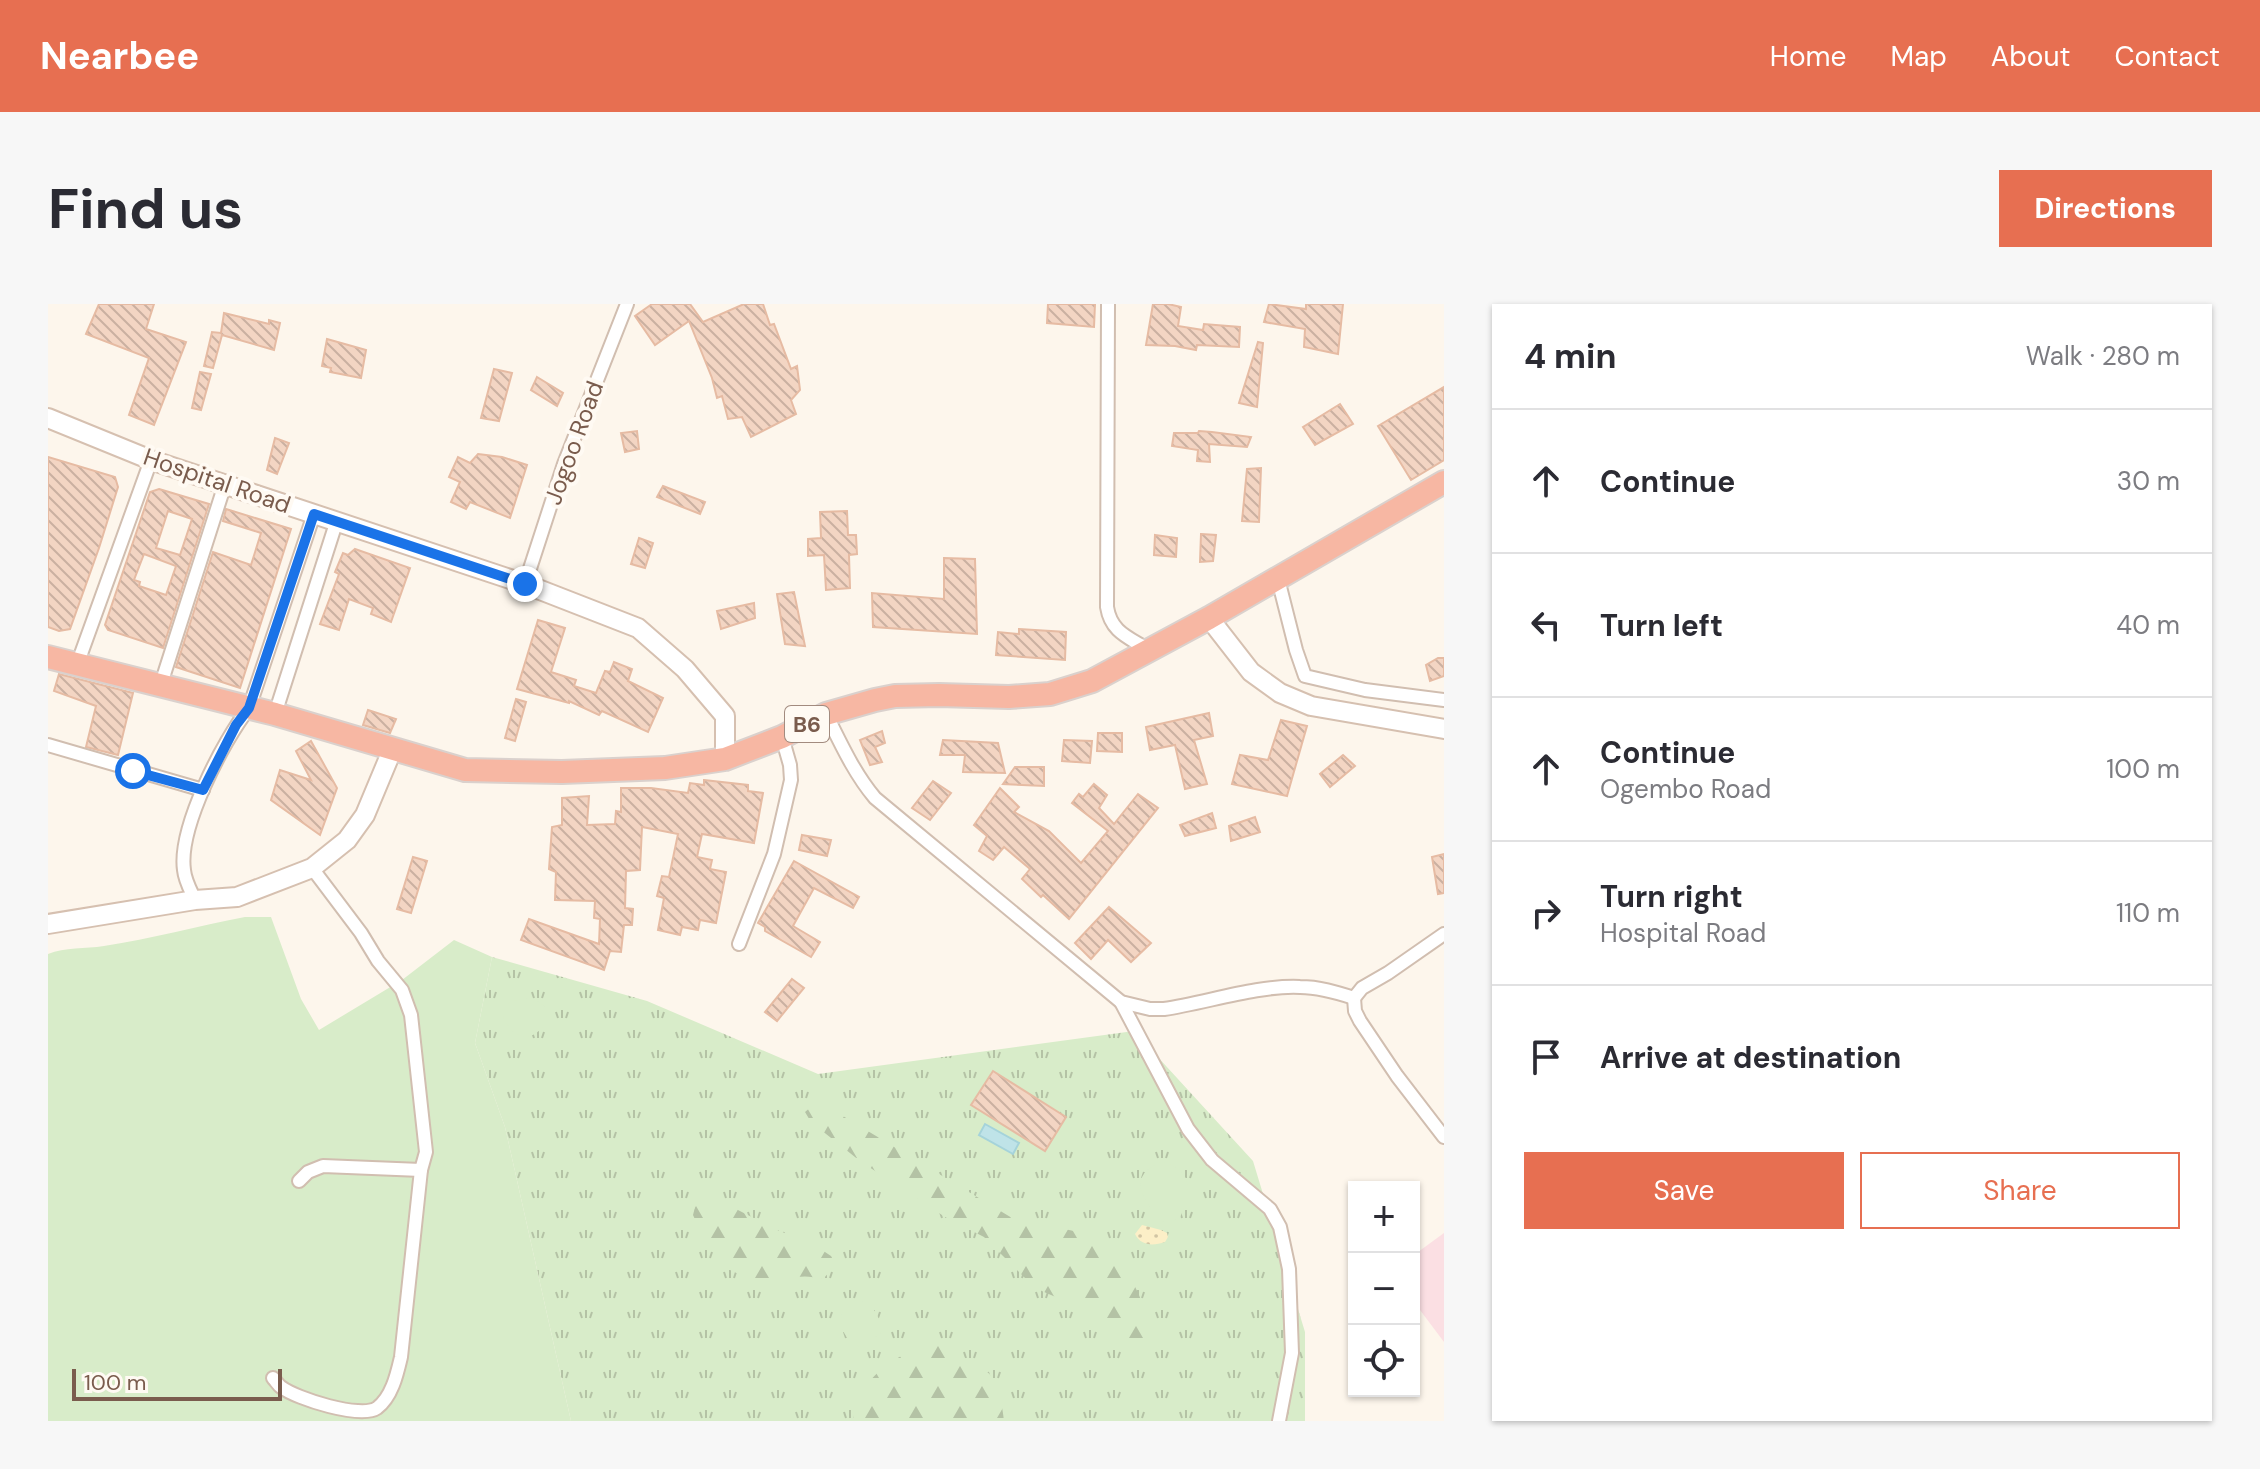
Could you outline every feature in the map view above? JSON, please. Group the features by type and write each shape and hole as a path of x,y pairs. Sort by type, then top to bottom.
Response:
{"highway":[{"name":"B6","path":"48,657 160,687 242,716 275,714 465,770 506,773 665,768 725,759 782,737 826,714 895,696 1009,697 1050,694 1092,681 1278,579 1444,482"}],"street":[{"name":"Jogoo Road","path":"525,584 564,464 627,304"},
{"path":"1108,304 1107,607 1114,628 1147,649"},
{"name":"Hospital Road","path":"48,418 151,460 525,584 638,628 655,640 698,682 725,716 725,759"},
{"path":"77,665 151,460"},
{"path":"160,687 225,484"},
{"path":"195,900 183,868 186,840 203,790 242,716 314,514"},
{"path":"275,714 337,520"},
{"path":"1278,579 1305,676 1365,690 1444,700"},
{"path":"1209,618 1251,672 1280,693 1311,706 1444,729"},
{"path":"826,714 862,783 875,798 1121,1002 1188,1129 1212,1160 1270,1209 1280,1227 1289,1269 1292,1353 1279,1421"},
{"path":"739,944 774,854 791,780 782,737"},
{"path":"48,745 203,790"},
{"path":"48,924 195,900 237,897 312,868 347,840 365,815 393,748"},
{"path":"273,1378 279,1386 292,1393 327,1406 371,1411 380,1406 395,1381 401,1357 421,1170 426,1152 411,1015 402,990 312,868"},
{"path":"1444,934 1362,988 1354,998 1360,1021 1444,1137"},
{"path":"1121,1002 1164,1009 1297,986 1329,990 1354,998"},
{"path":"299,1181 308,1172 323,1166 421,1170"}],"shaded area":[{"path":"1444,1233 1444,1342 1420,1310 1420,1251"}],"green space":[{"path":"245,917 271,917 301,999 319,1030 402,980 454,940 492,957 475,1043 505,1127 571,1421 48,1421 48,954 122,943"},
{"path":"492,957 647,1001 818,1074 1134,1031 1253,1161 1305,1332 1305,1421 571,1421 505,1127 475,1043"},
{"path":"522,998 538,1002 546,1009 542,1028 533,1035 523,1036 512,1031 503,1016 507,1004"},
{"path":"818,1101 1012,1218 1102,1237 1128,1274 1141,1300 1150,1344 1131,1340 1106,1319 1035,1288 984,1237 945,1217 860,1161 811,1122 805,1112"},
{"path":"1162,1162 1180,1170 1187,1183 1180,1218 1166,1223 1152,1210 1140,1184 1149,1169"},
{"path":"706,1199 734,1208 816,1246 831,1256 836,1265 823,1279 807,1276 795,1278 769,1288 730,1270 704,1239 693,1215 696,1203"},
{"path":"860,1300 876,1313 880,1323 880,1334 861,1347 847,1337 841,1322 845,1308"},
{"path":"934,1342 989,1373 999,1393 1004,1421 854,1421 854,1412 863,1391 878,1372 899,1357"}],"sand":[{"path":"1142,1225 1161,1230 1168,1237 1161,1243 1144,1243 1135,1234"}],"water":[{"path":"985,1124 1019,1143 1013,1154 979,1135"}],"building":[{"path":"99,304 154,304 146,329 186,342 154,425 129,415 149,358 86,334"},
{"path":"652,304 690,304 703,322 744,304 763,304 791,369 797,366 800,390 791,400 796,414 751,437 742,417 728,419 722,396 717,398 689,321 655,345 635,316"},
{"path":"1048,304 1095,304 1094,327 1047,323"},
{"path":"1153,304 1181,307 1178,326 1203,330 1204,324 1240,327 1239,347 1197,345 1196,350 1146,345"},
{"path":"1269,304 1306,309 1306,304 1343,304 1338,354 1304,347 1305,329 1264,322"},
{"path":"224,313 269,324 269,320 280,323 274,350 222,335 213,368 204,366 212,332 221,333"},
{"path":"327,339 366,350 361,378 330,372 331,368 322,366"},
{"path":"1258,342 1263,343 1257,407 1239,403"},
{"path":"494,369 512,373 499,421 481,418"},
{"path":"200,372 211,374 201,410 192,408"},
{"path":"537,377 563,393 557,406 531,390"},
{"path":"1444,387 1444,460 1411,480 1378,426"},
{"path":"1340,404 1353,424 1315,445 1303,427"},
{"path":"637,431 639,449 625,452 621,433"},
{"path":"1199,431 1251,437 1247,447 1209,444 1210,462 1197,461 1198,450 1172,446 1174,433"},
{"path":"275,438 289,443 277,474 267,470"},
{"path":"478,454 527,465 510,518 470,502 466,509 451,502 460,482 449,477 458,457 470,463"},
{"path":"48,457 115,477 118,487 70,629 59,631 48,627"},
{"path":"1261,468 1259,522 1242,521 1247,469"},
{"path":"663,486 705,502 700,514 657,497"},
{"path":"159,489 209,504 163,648 108,630 105,625 150,492","holes":["168,511 192,519 180,555 156,548","144,554 176,566 166,595 139,586 140,582 134,580"]},
{"path":"226,509 291,529 240,688 176,667 213,552 251,565 261,533 223,521"},
{"path":"847,511 848,535 856,535 857,554 849,555 850,588 826,590 824,555 808,556 808,539 821,538 820,512"},
{"path":"1201,534 1216,535 1213,561 1200,562"},
{"path":"1155,535 1177,538 1176,557 1154,555"},
{"path":"639,538 653,543 645,568 631,564"},
{"path":"355,549 410,568 391,622 371,614 373,608 349,599 339,630 320,624 339,574 335,572 343,553 348,555"},
{"path":"944,558 975,559 977,634 873,627 872,593 944,599"},
{"path":"794,592 805,646 785,644 777,594"},
{"path":"754,603 755,618 721,629 717,611"},
{"path":"538,620 565,628 551,672 576,680 574,686 596,693 605,671 610,672 614,662 632,669 628,681 663,698 648,732 602,711 599,715 569,701 517,689"},
{"path":"1019,629 1066,632 1065,660 996,655 998,632 1019,634"},
{"path":"1444,658 1444,676 1430,681 1426,665"},
{"path":"59,674 133,693 118,755 86,747 96,706 54,691"},
{"path":"516,699 526,702 515,741 505,738"},
{"path":"368,710 396,719 390,733 363,725"},
{"path":"1209,713 1213,736 1194,740 1207,784 1185,789 1175,745 1150,750 1146,727"},
{"path":"1281,720 1307,726 1287,796 1232,784 1240,755 1268,760"},
{"path":"882,731 885,743 875,747 882,762 870,765 860,740"},
{"path":"1098,733 1122,733 1122,752 1097,751"},
{"path":"943,740 998,743 1005,773 963,772 965,755 940,755"},
{"path":"1064,740 1092,741 1090,763 1062,761"},
{"path":"311,741 337,788 320,835 271,800 280,770 311,780 296,751"},
{"path":"1343,755 1355,766 1330,787 1320,774"},
{"path":"1015,767 1044,767 1044,786 1003,784"},
{"path":"704,780 748,785 748,791 763,793 754,843 702,834 697,857 712,860 710,869 726,872 716,923 700,920 698,930 682,927 680,935 658,930 664,898 657,896 662,876 669,877 678,834 642,827 640,870 626,871 625,908 633,909 632,925 624,925 621,952 610,951 604,970 521,940 529,919 599,944 600,919 594,918 595,901 555,900 556,872 549,869 552,827 562,825 562,798 589,796 587,825 615,824 616,811 621,812 621,788 688,793 690,783 704,785"},
{"path":"933,781 951,793 930,820 912,808"},
{"path":"1094,784 1107,795 1099,808 1114,824 1138,794 1158,808 1069,919 1022,879 1030,869 1004,847 993,860 979,851 987,836 974,825 1000,788 1019,807 1014,812 1049,831 1081,863 1108,831 1072,803 1079,794 1083,797"},
{"path":"1212,813 1216,828 1185,836 1180,825"},
{"path":"1255,817 1260,832 1231,841 1229,826"},
{"path":"802,835 831,840 827,856 799,850"},
{"path":"1444,854 1444,893 1438,894 1432,857"},
{"path":"413,857 427,861 411,913 397,909"},
{"path":"794,861 859,897 853,908 814,888 793,926 820,942 811,957 765,931 765,927 758,923"},
{"path":"1109,907 1151,943 1131,962 1108,940 1091,959 1075,943"},
{"path":"792,979 804,988 777,1021 765,1012"},
{"path":"993,1071 1066,1117 1045,1151 971,1105"}],"route":[{"path":"133,771 203,790 236,725 249,708 314,514 525,584"}]}
